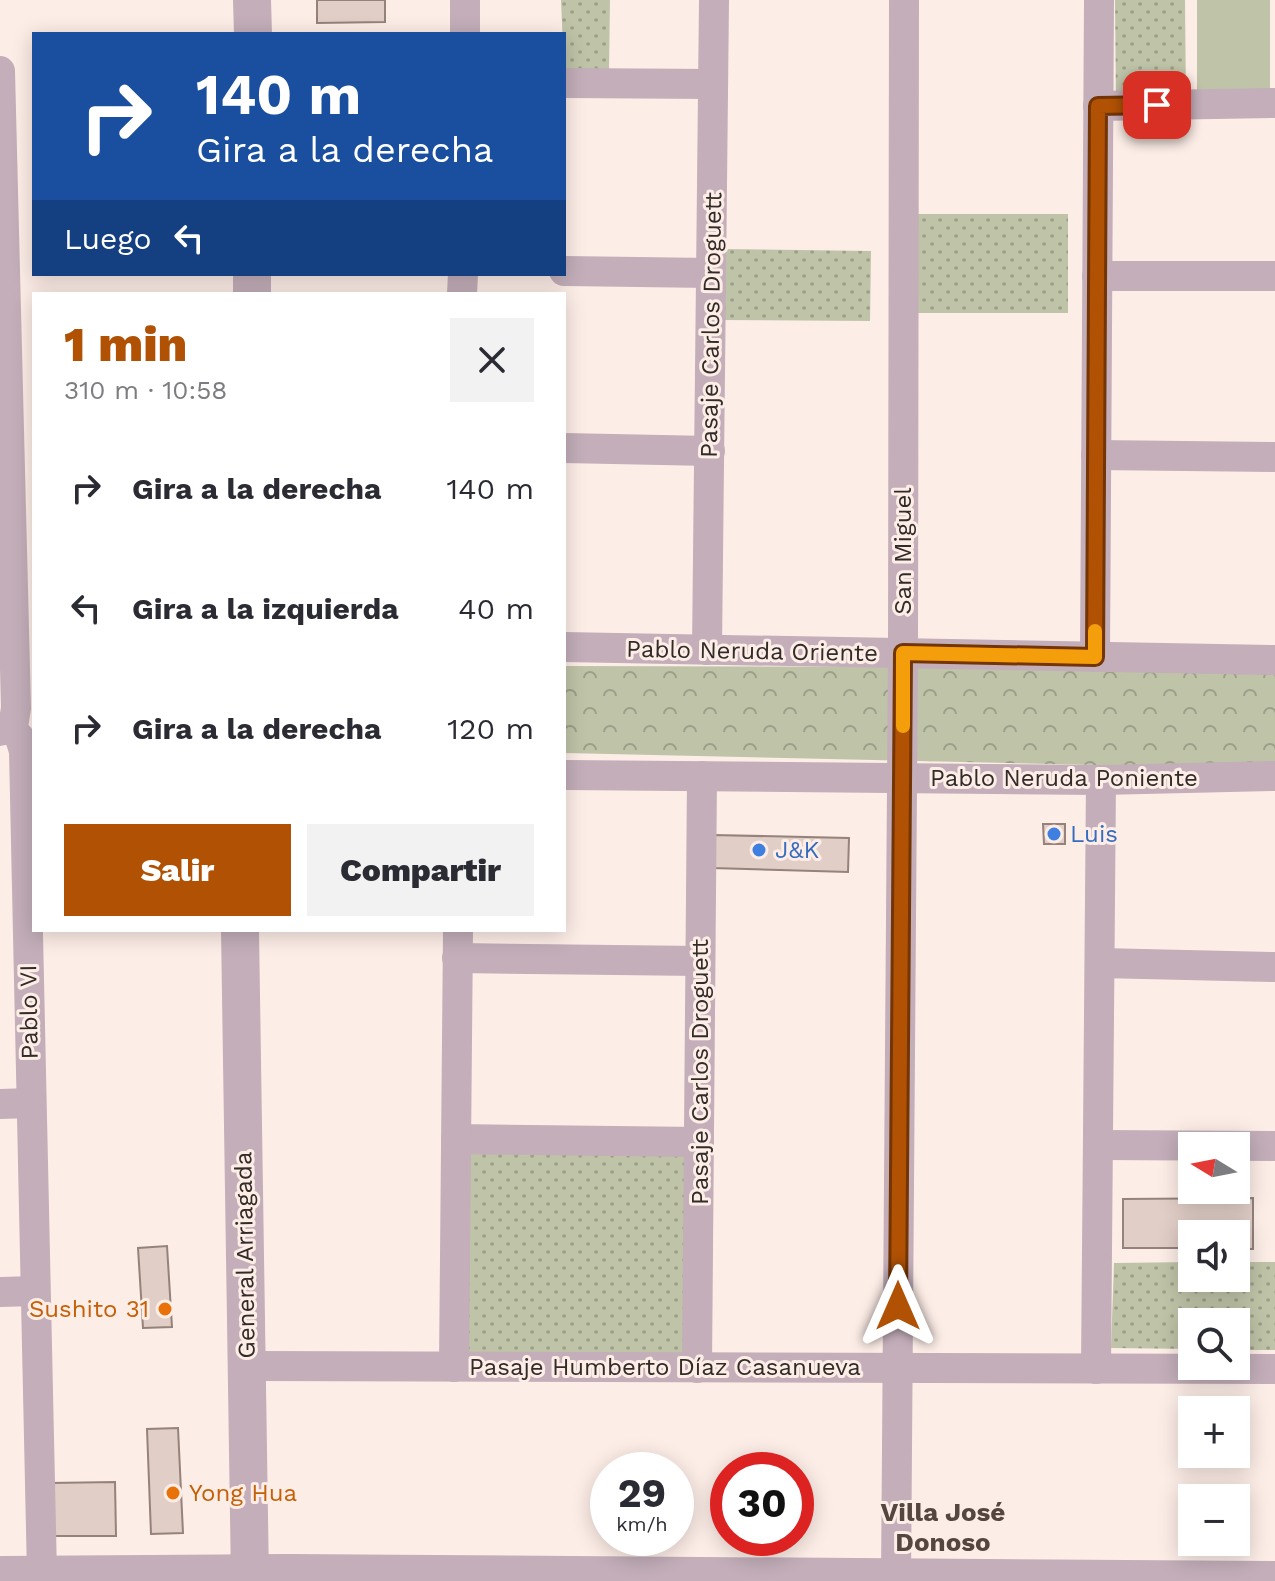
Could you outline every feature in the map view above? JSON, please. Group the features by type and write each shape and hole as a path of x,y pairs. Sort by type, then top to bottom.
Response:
{"street":[{"path":"252,0 253,32"},
{"path":"465,0 465,32"},
{"name":"Pasaje Carlos Droguett","path":"707,650 714,0"},
{"name":"San Miguel","path":"896,1579 904,0"},
{"path":"1095,657 1099,0"},
{"name":"Pablo VI","path":"0,71 4,352 16,708 14,721 5,729 20,738 24,751 14,919 31,1103 42,1575"},
{"path":"566,83 713,84"},
{"path":"1098,106 1275,103"},
{"path":"566,271 711,273"},
{"path":"1097,276 1275,276"},
{"path":"566,448 710,451"},
{"path":"1096,455 1275,457"},
{"name":"Pablo Neruda Oriente","path":"566,647 1275,660"},
{"name":"Pablo Neruda Poniente","path":"566,775 1101,780 1275,776"},
{"name":"Pasaje Carlos Droguett","path":"697,1368 702,776"},
{"path":"1096,1369 1101,780"},
{"name":"General Arriagada","path":"240,932 250,1578"},
{"path":"454,1367 458,944 700,961"},
{"path":"1100,963 1275,967"},
{"path":"0,1104 31,1103"},
{"path":"456,1139 699,1142"},
{"path":"1098,1145 1275,1146"},
{"path":"0,1292 35,1291"},
{"name":"Pasaje Humberto Díaz Casanueva","path":"247,1366 1275,1369"},
{"path":"0,1575 1275,1580"}],"green space":[{"path":"561,0 610,0 609,71 566,71 566,32 562,32"},
{"path":"1115,0 1185,0 1186,102 1116,102"},
{"path":"1197,0 1270,0 1270,95 1197,95"},
{"path":"918,214 1068,214 1068,313 917,313"},
{"path":"720,249 871,251 870,321 719,320"},
{"path":"566,666 1275,668 1275,769 566,753"},
{"path":"478,1147 682,1149 693,1157 690,1354 478,1360 467,1350 468,1155"},
{"path":"1178,1262 1178,1292 1250,1292 1250,1262 1275,1262 1275,1350 1250,1350 1250,1308 1178,1308 1178,1349 1111,1348 1114,1263"}],"building":[{"path":"317,0 385,0 385,22 317,23"},
{"name":"Luis","path":"1043,824 1065,824 1065,844 1044,844"},
{"path":"713,835 849,838 848,872 712,868"},
{"path":"1250,1198 1253,1198 1253,1249 1250,1249 1250,1220 1178,1220 1178,1248 1123,1248 1123,1199 1178,1199 1178,1204 1250,1204"},
{"path":"167,1246 172,1327 143,1328 138,1248"},
{"path":"178,1428 183,1533 151,1534 147,1429"},
{"path":"115,1482 116,1536 51,1536 50,1483"}],"slow traffic":[{"path":"903,726 903,653 1095,657 1095,631"}],"place":[{"name":"Luis","path":"1054,834"},
{"name":"J&K","path":"759,850"},
{"name":"Sushito 31","path":"165,1309"},
{"name":"Yong Hua","path":"173,1493"}],"district":[{"name":"Villa José Donoso","path":"943,1527"}],"route":[{"path":"898,1306 903,653 1095,657 1098,106 1157,105"}]}
